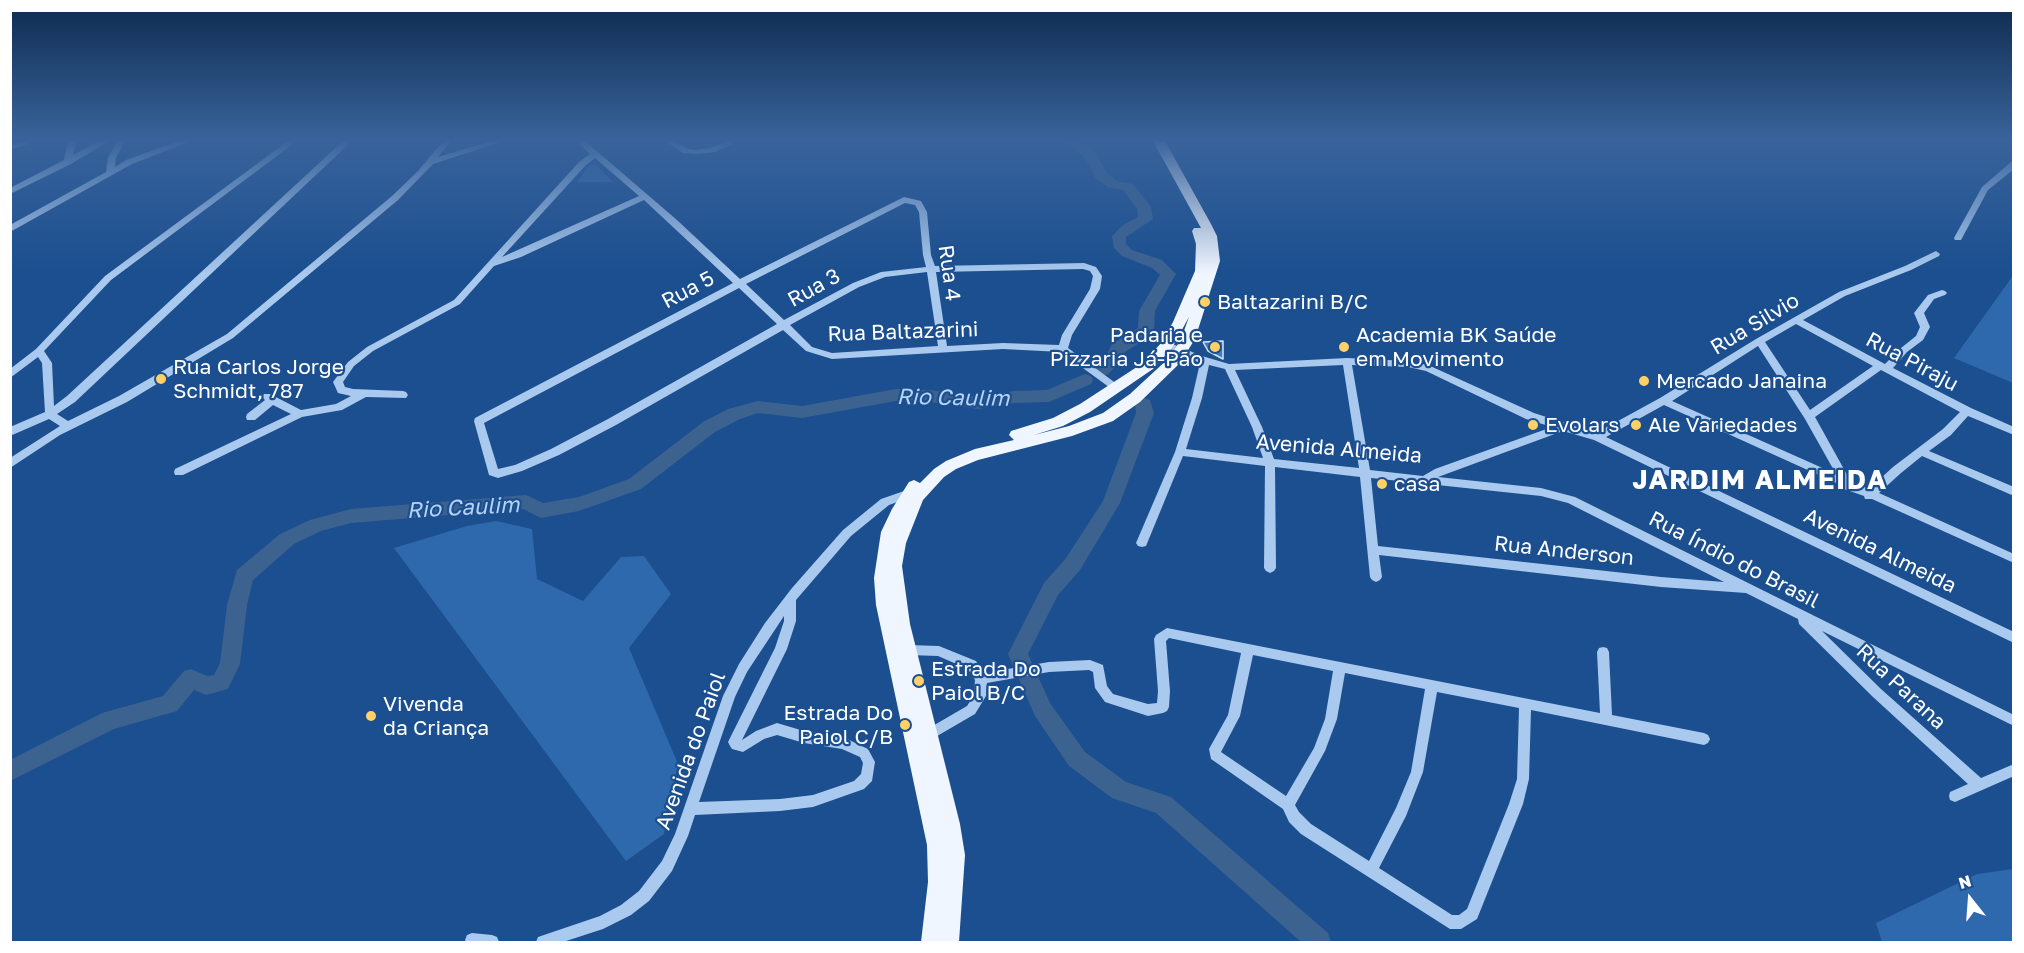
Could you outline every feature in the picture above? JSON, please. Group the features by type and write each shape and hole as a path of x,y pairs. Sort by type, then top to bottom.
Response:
{"main road":[{"path":"1174,185 1202,244 1200,271 1178,328 1174,352"},
{"path":"949,942 955,855 951,824 928,735 896,591 894,566 898,543 917,496 939,472 961,460 1072,431 1108,417 1146,388 1174,352 1188,339 1214,261 1211,236 1184,185"},
{"path":"931,942 938,882 938,845 884,605 882,578 889,532 907,494 932,467 946,458 960,451 1058,422 1085,408 1148,366 1174,352"},
{"path":"1135,375 1144,381 1146,388"},
{"path":"1085,408 1091,418 1100,420"}],"street":[{"path":"10,229 86,185"},
{"path":"10,375 39,351 108,278 233,185"},
{"path":"10,432 50,414 94,378 300,185"},
{"path":"10,464 44,440 123,399 230,336 366,224 406,185"},
{"path":"403,395 345,392 339,387 340,377 351,364 382,342 457,302 562,185"},
{"name":"Rua Baltazarini","path":"630,185 674,222 809,349 832,356 1031,346 1064,349"},
{"path":"1958,238 1989,185"},
{"path":"491,264 518,255 644,197"},
{"name":"Rua 5","path":"496,474 479,421 896,203 908,200 918,203"},
{"name":"Rua 4","path":"918,203 923,212 943,349"},
{"name":"Rua Silvio","path":"1597,436 1664,401 1759,341 1842,294 1936,254"},
{"name":"Rua 3","path":"496,474 518,468 555,452 783,325 872,278 884,274 931,269 1084,266 1093,269 1098,276 1095,289 1067,335 1064,349"},
{"path":"1809,417 1883,368 1920,338 1924,327 1919,313 1931,297 1942,293"},
{"name":"Rua Piraju","path":"1795,320 1967,411 2013,431"},
{"path":"1759,341 1809,417 1848,486"},
{"path":"1064,349 1116,387"},
{"path":"39,351 47,363 50,414"},
{"path":"1174,352 1229,367 1251,368 1347,361 1385,362 1428,368 1530,416 1563,427"},
{"path":"1142,543 1180,452 1197,398 1202,359"},
{"path":"1347,361 1365,473 1376,577"},
{"path":"1229,367 1257,427 1270,462 1270,568"},
{"path":"179,472 300,414 338,407 364,394"},
{"path":"251,417 269,399 300,414"},
{"path":"1664,401 1869,496 2013,559"},
{"path":"1869,496 1897,470 1947,432 1967,411"},
{"path":"50,414 69,426"},
{"name":"Avenida Almeida","path":"1180,452 1424,480 1439,472 1563,427 1597,436 2013,638"},
{"path":"1922,452 2013,492"},
{"name":"Rua Índio do Brasil","path":"1424,480 1557,494 2013,721"},
{"name":"Avenida do Paiol","path":"543,942 575,933 626,910 644,896 667,866 692,809 729,696 743,668 790,599 839,541 862,519 890,499 907,494"},
{"name":"Rua Anderson","path":"1372,550 1661,582 1751,589"},
{"path":"692,809 780,805 813,801 845,791 860,784 867,777 869,762 864,753 843,743 804,737 777,729 760,735 743,746 736,746 734,742 781,649 790,621 790,599"},
{"name":"Rua Parana","path":"1797,613 1877,693 1980,786"},
{"path":"981,679 1049,667 1090,665 1099,669 1101,688 1109,698 1148,710 1163,706 1160,639 1167,633 1704,739"},
{"path":"1248,649 1234,716 1215,749 1215,755 1288,805 1294,817 1306,830 1450,922 1461,922 1472,914 1516,804 1521,787 1525,703"},
{"path":"908,650 939,651 972,665 981,679 980,696 971,710 928,735"},
{"path":"1603,652 1606,719"},
{"path":"1288,805 1319,751 1331,719 1340,667"},
{"path":"1371,870 1401,812 1417,772 1432,685"},
{"path":"1955,796 2013,770"},
{"path":"472,940 492,942"}],"shaded area":[{"path":"2012,277 2014,278 2013,383 1954,358"},
{"path":"496,521 532,529 537,579 583,601 621,557 644,556 671,594 629,648 678,764 664,834 626,861 394,548 467,526"},
{"path":"2013,869 2013,942 1882,942 1876,923 1977,874"}],"building":[{"name":"Padaria e Pizzaria Já-Pão","path":"1223,341 1223,359 1208,351 1203,342"}],"waterway":[{"path":"1102,370 1113,359 1118,348 1146,331 1147,311 1168,274 1157,264 1127,253 1119,245 1119,236 1128,228 1146,219 1144,207 1128,187 1120,185"},
{"name":"Rio Caulim","path":"10,771 110,720 170,704 191,678 206,686 221,682 230,664 237,605 244,576 287,539 317,525 351,516 486,505 526,502 541,511 579,504 635,484 709,427 734,414 758,407 802,412 896,395 930,396 978,403 1014,397 1049,396 1085,380"},
{"path":"1144,404 1145,413 1111,503 1073,564 1051,589 1018,654 1042,709 1077,759 1120,791 1163,805 1319,942"}],"place":[{"name":"Baltazarini B/C","path":"1205,302"},
{"name":"Padaria e Pizzaria Já-Pão","path":"1215,347"},
{"name":"Academia BK Saúde em Movimento","path":"1344,347"},
{"name":"Rua Carlos Jorge Schmidt, 787","path":"161,379"},
{"name":"Mercado Janaina","path":"1644,381"},
{"name":"Evolars","path":"1533,425"},
{"name":"Ale Variedades","path":"1636,425"},
{"name":"casa","path":"1382,484"},
{"name":"Estrada Do Paiol B/C","path":"919,681"},
{"name":"Vivenda da Criança","path":"371,716"},
{"name":"Estrada Do Paiol C/B","path":"905,725"}],"district":[{"name":"JARDIM ALMEIDA","path":"1760,480"}]}
